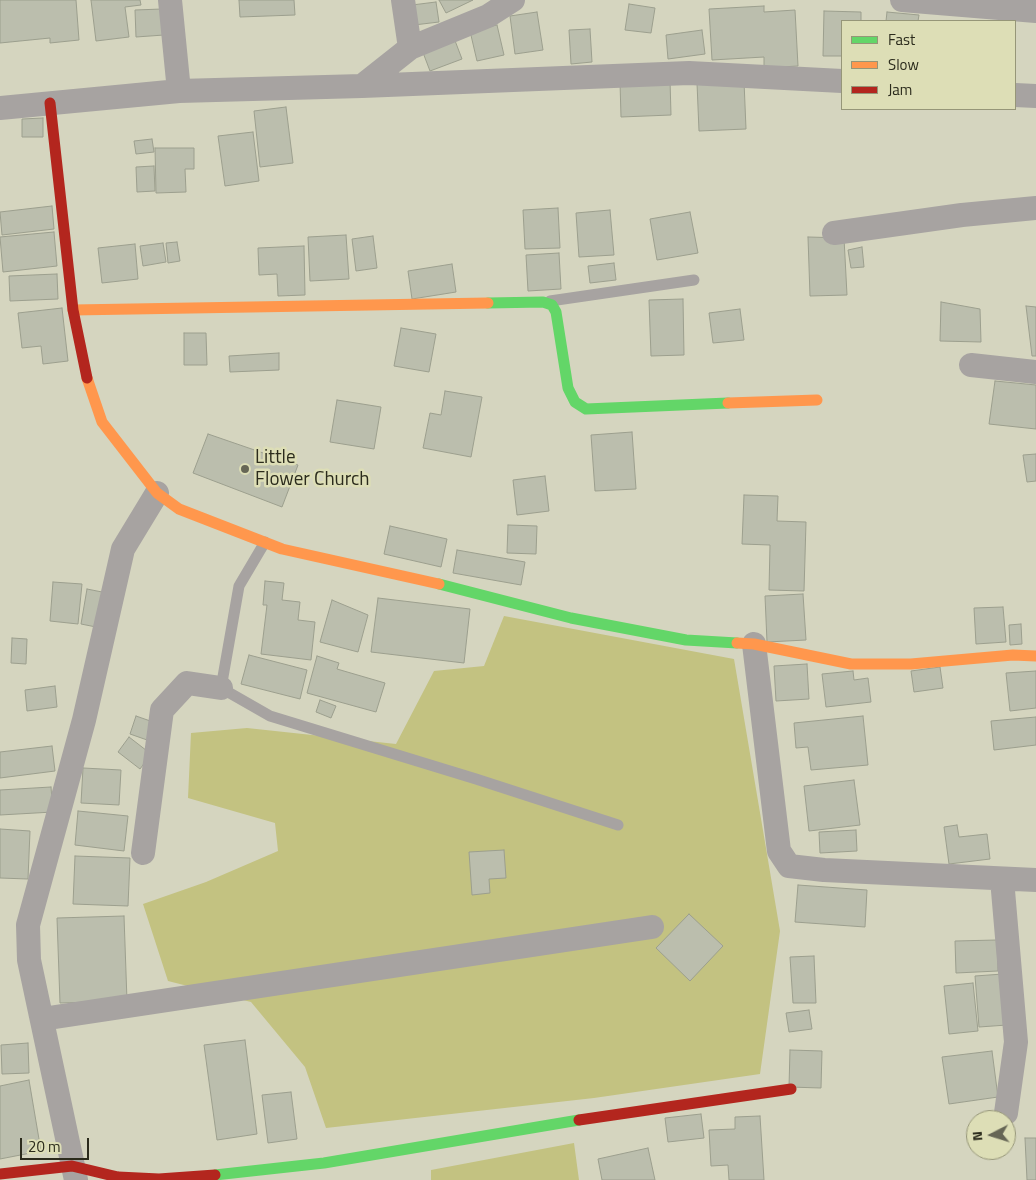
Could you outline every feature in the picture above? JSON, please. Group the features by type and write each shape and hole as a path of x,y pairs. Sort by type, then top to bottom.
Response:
{"street":[{"path":"170,0 180,91"},
{"path":"404,0 410,48"},
{"path":"362,86 410,48 488,16 513,0"},
{"path":"902,0 1036,12"},
{"path":"0,108 180,91 689,73 841,81"},
{"path":"1016,95 1036,96"},
{"path":"50,103 73,310 84,367 102,422 157,493 179,509 282,549 456,588 571,618 686,640 754,644 851,664 911,664 1013,655 1036,656"},
{"path":"834,233 1036,208"},
{"path":"73,310 543,302 552,305 556,312 568,388 575,402 586,409 817,400"},
{"path":"971,365 1036,372"},
{"path":"74,1173 29,960 28,926 84,720 123,549 157,493"},
{"path":"754,644 779,851 789,866 824,870 1036,880"},
{"path":"142,853 162,710 187,682 221,688"},
{"path":"1002,879 1016,1042 1006,1110"},
{"path":"42,1019 652,927"},
{"path":"0,1174 74,1173 158,1179 189,1178 324,1163 612,1114 791,1089"}],"lane":[{"path":"543,302 694,280"},
{"path":"265,542 239,586 221,688 270,716 618,825"}],"shaded area":[{"path":"504,616 734,659 780,931 760,1074 594,1098 326,1128 305,1067 251,1002 168,981 143,904 206,882 278,851 275,823 188,798 191,733 247,728 396,744 434,671 484,666"},
{"path":"574,1143 579,1180 431,1180 431,1170"}],"building":[{"path":"0,0 76,0 79,40 50,43 50,38 0,43"},
{"path":"91,0 140,0 141,5 125,7 129,37 96,41"},
{"path":"239,0 294,0 295,15 240,17"},
{"path":"439,0 473,0 446,13"},
{"path":"436,2 439,22 414,25 412,5"},
{"path":"629,4 655,8 651,33 625,30"},
{"path":"764,6 764,12 795,10 798,66 764,68 764,57 712,60 709,9"},
{"path":"162,9 164,35 136,37 135,10"},
{"path":"824,11 861,12 861,20 841,20 841,56 823,56"},
{"path":"537,12 543,50 515,54 510,16"},
{"path":"887,12 919,15 918,20 886,20"},
{"path":"497,25 504,55 477,61 470,31"},
{"path":"590,29 592,62 571,64 569,30"},
{"path":"702,30 705,54 668,59 666,35"},
{"path":"454,38 462,59 430,71 422,50"},
{"path":"670,80 671,115 621,117 620,82"},
{"path":"744,81 746,129 699,131 697,83"},
{"path":"286,107 293,163 260,167 254,111"},
{"path":"43,118 43,137 22,137 22,119"},
{"path":"253,132 259,181 225,186 218,136"},
{"path":"152,139 154,152 136,154 134,141"},
{"path":"155,148 194,148 194,169 185,169 186,192 156,193"},
{"path":"154,166 155,191 137,192 136,167"},
{"path":"52,206 54,229 2,235 0,212"},
{"path":"558,208 560,248 525,249 523,210"},
{"path":"610,210 614,255 579,257 576,213"},
{"path":"690,212 698,253 657,260 650,219"},
{"path":"54,232 57,266 3,272 0,237"},
{"path":"346,235 349,279 310,281 308,237"},
{"path":"373,236 377,268 356,271 352,239"},
{"path":"808,237 844,238 847,295 810,296"},
{"path":"177,242 180,261 168,263 166,243"},
{"path":"163,243 166,262 143,266 140,246"},
{"path":"135,244 138,279 102,283 98,248"},
{"path":"304,246 305,295 278,296 277,274 259,275 258,248"},
{"path":"862,247 864,267 851,268 848,250"},
{"path":"559,253 561,289 528,291 526,255"},
{"path":"614,263 616,280 590,283 588,266"},
{"path":"452,264 456,292 412,299 408,271"},
{"path":"57,274 58,299 10,301 9,276"},
{"path":"683,299 684,355 651,356 649,300"},
{"path":"941,302 980,309 981,342 940,341"},
{"path":"1026,306 1036,307 1036,356 1032,356"},
{"path":"62,308 68,361 43,364 41,346 22,348 18,313"},
{"path":"740,309 744,340 713,343 709,313"},
{"path":"401,328 436,334 429,372 394,366"},
{"path":"184,333 206,333 207,365 184,365"},
{"path":"279,353 279,370 230,372 229,356"},
{"path":"995,381 1036,385 1036,429 989,424"},
{"path":"445,391 482,397 471,457 423,448 430,413 441,415"},
{"path":"337,400 381,407 374,449 330,442"},
{"path":"632,432 636,489 595,491 591,435"},
{"name":"Little Flower Church","path":"208,434 298,465 282,507 193,473"},
{"path":"1036,454 1036,481 1027,482 1023,455"},
{"path":"545,476 549,511 517,515 513,480"},
{"path":"744,495 778,496 777,521 806,522 804,591 769,590 770,545 742,544"},
{"path":"508,525 537,526 536,554 507,553"},
{"path":"390,526 447,539 441,567 384,554"},
{"path":"457,550 525,562 521,585 453,573"},
{"path":"265,581 284,583 282,600 300,602 298,620 315,622 311,660 261,654 267,605 263,605"},
{"path":"53,582 82,584 78,624 50,621"},
{"path":"87,589 102,592 96,627 81,624"},
{"path":"803,594 806,640 767,642 765,596"},
{"path":"378,598 470,609 464,663 371,652"},
{"path":"332,600 368,615 358,652 320,642"},
{"path":"1003,607 1006,642 976,644 974,608"},
{"path":"1021,624 1022,644 1010,645 1009,625"},
{"path":"12,638 27,639 26,664 11,663"},
{"path":"249,655 307,670 300,699 241,684"},
{"path":"317,656 339,663 337,669 385,683 376,712 307,693"},
{"path":"807,664 809,699 776,701 774,666"},
{"path":"940,667 943,688 914,692 911,671"},
{"path":"853,671 854,680 868,678 871,702 826,707 822,674"},
{"path":"1036,671 1036,708 1010,711 1006,673"},
{"path":"55,686 57,707 27,711 25,690"},
{"path":"320,700 336,706 331,718 316,712"},
{"path":"136,716 156,723 150,741 130,734"},
{"path":"863,716 868,765 811,770 808,747 796,748 794,723"},
{"path":"1036,717 1036,745 994,750 991,721"},
{"path":"129,737 151,754 140,769 118,752"},
{"path":"52,746 55,771 0,778 0,752"},
{"path":"83,768 121,770 119,805 81,803"},
{"path":"854,780 860,825 809,831 804,786"},
{"path":"51,787 53,812 0,815 0,790"},
{"path":"78,811 128,816 124,851 75,845"},
{"path":"957,825 959,837 987,834 990,859 949,864 944,827"},
{"path":"0,829 30,831 28,879 0,878"},
{"path":"856,830 857,851 820,853 819,832"},
{"path":"504,850 506,878 489,879 490,893 472,895 469,852"},
{"path":"75,856 130,858 128,906 73,904"},
{"path":"798,885 867,890 865,927 795,922"},
{"path":"689,914 723,946 690,981 656,948"},
{"path":"124,916 127,1001 60,1003 57,918"},
{"path":"997,940 998,971 956,973 955,941"},
{"path":"814,956 816,1003 793,1003 790,957"},
{"path":"1003,974 1007,1025 979,1027 975,976"},
{"path":"973,983 978,1031 949,1034 944,986"},
{"path":"809,1010 812,1029 789,1032 786,1013"},
{"path":"245,1040 257,1134 217,1140 204,1045"},
{"path":"28,1043 29,1073 2,1074 1,1045"},
{"path":"790,1050 822,1051 821,1088 789,1087"},
{"path":"992,1051 998,1097 949,1104 942,1057"},
{"path":"29,1080 41,1151 0,1159 0,1086"},
{"path":"291,1092 297,1139 268,1143 262,1095"},
{"path":"701,1114 704,1138 668,1142 665,1118"},
{"path":"760,1116 764,1180 729,1180 728,1165 711,1166 709,1130 735,1129 735,1117"},
{"path":"1025,1138 1036,1138 1036,1180 1027,1180"},
{"path":"648,1148 655,1180 602,1180 598,1159"}],"traffic: fast":[{"path":"488,303 543,302 552,305 556,312 568,388 575,402 586,409 728,403"},
{"path":"439,584 571,618 686,640 737,643"},
{"path":"215,1175 324,1163 579,1120"}],"traffic: slow":[{"path":"73,310 488,303"},
{"path":"87,378 102,422 157,493 179,509 282,549 439,584"},
{"path":"728,403 817,400"},
{"path":"737,643 754,644 851,664 911,664 1013,655 1036,656"}],"traffic: jam":[{"path":"50,103 73,310 87,378"},
{"path":"579,1120 791,1089"},
{"path":"0,1174 72,1166 118,1177 159,1179 215,1175"}],"place":[{"name":"Little Flower Church","path":"245,469"}]}
